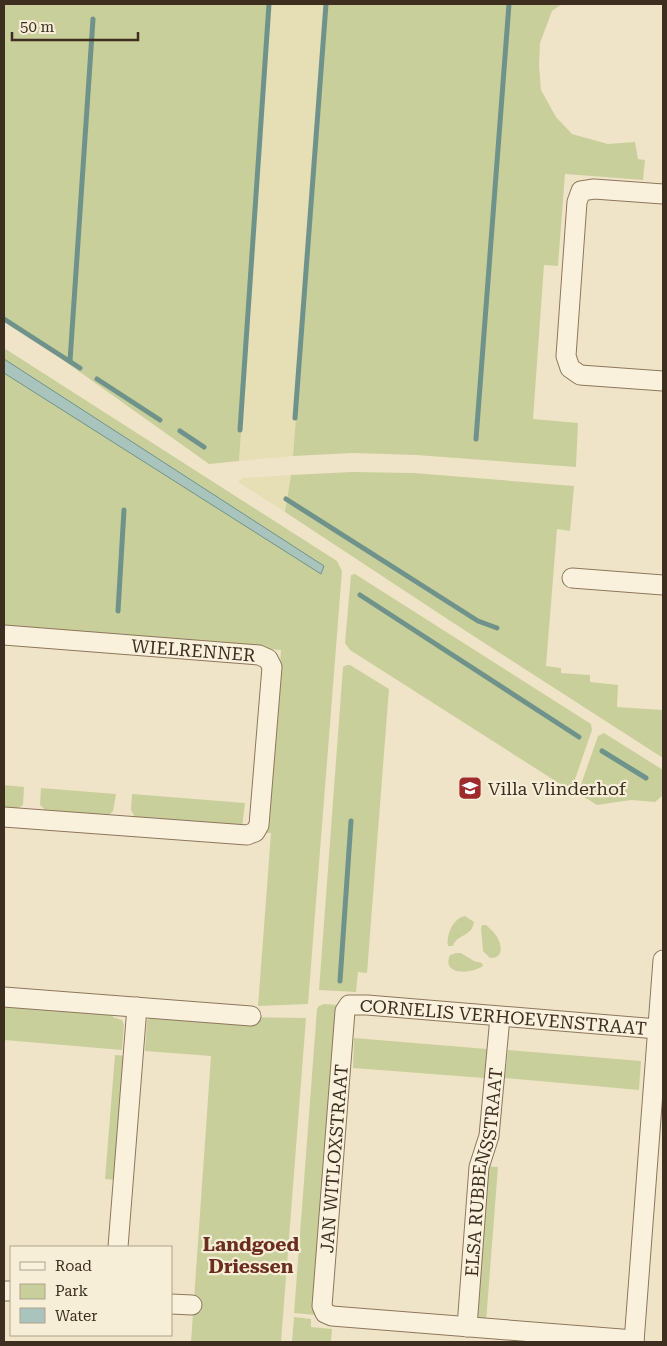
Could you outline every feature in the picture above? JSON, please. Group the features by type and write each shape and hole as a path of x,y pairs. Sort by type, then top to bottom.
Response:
{"street":[{"path":"663,194 594,189 581,191 577,202 566,356 570,368 580,374 663,381"},
{"path":"572,578 663,585"},
{"name":"WIELRENNER","path":"4,635 259,655 268,659 272,667 259,825 255,832 247,835 4,817"},
{"path":"467,1327 634,1341 663,960"},
{"path":"4,997 251,1016"},
{"name":"CORNELIS VERHOEVENSTRAAT","path":"349,1005 658,1029"},
{"name":"JAN WITLOXSTRAAT","path":"349,1005 345,1011 344,1019 322,1306 325,1312 332,1316 467,1327"},
{"path":"118,1246 137,1007"},
{"name":"ELSA RUBBENSSTRAAT","path":"467,1327 478,1167 489,1136 500,1017"},
{"path":"172,1304 192,1305"}],"shaded area":[{"path":"271,4 328,4 293,456 239,461"},
{"path":"291,475 285,512 238,482 243,478"}],"green space":[{"path":"4,4 271,4 239,461 209,464 4,318"},
{"path":"328,4 562,4 552,11 540,43 541,90 556,117 572,134 608,144 635,142 638,159 645,160 643,180 565,174 558,266 544,265 533,419 578,423 576,467 416,455 353,453 293,456"},
{"path":"4,348 337,561 342,571 308,1004 258,1006 271,833 267,833 281,650 4,629"},
{"path":"352,472 414,473 574,486 570,531 557,529 546,666 561,668 561,673 590,675 590,682 618,685 617,707 663,710 663,758 285,512 291,475"},
{"path":"355,574 591,724 592,730 571,791 350,650 345,643 351,575"},
{"path":"347,665 389,689 367,973 358,972 356,992 319,990 343,667"},
{"path":"604,733 663,770 662,796 655,802 631,800 597,805 578,793 598,736"},
{"path":"4,785 24,787 23,805 16,810 4,809"},
{"path":"41,788 116,794 113,811 107,817 48,813 40,805"},
{"path":"132,794 245,803 242,828 136,819 131,810"},
{"path":"465,916 474,922 473,927 468,933 458,939 453,946 448,946 451,928 457,920"},
{"path":"482,925 486,925 492,931 499,942 501,950 495,958 490,958 483,951"},
{"path":"461,953 474,961 482,963 483,966 465,972 454,970 448,962 450,955"},
{"path":"324,1004 338,1005 315,1315 294,1313 317,1009"},
{"path":"5,1005 113,1013 113,1017 122,1020 124,1025 122,1050 4,1040"},
{"path":"155,1016 306,1018 281,1342 191,1342 211,1056 145,1051 147,1020"},
{"path":"354,1038 487,1049 484,1078 353,1068"},
{"path":"508,1050 641,1061 639,1090 505,1078"},
{"path":"115,1055 126,1056 115,1180 105,1179"},
{"path":"483,1166 498,1167 486,1322 477,1317"},
{"path":"294,1317 311,1319 311,1327 332,1329 331,1342 292,1342"}],"water":[{"path":"4,359 324,566 321,574 4,373"}],"waterway":[{"path":"240,430 269,4"},
{"path":"295,418 326,4"},
{"path":"476,439 509,4"},
{"path":"70,361 93,19"},
{"path":"4,319 80,368"},
{"path":"97,379 160,420"},
{"path":"180,431 204,447"},
{"path":"286,499 478,621 497,628"},
{"path":"118,611 124,510"},
{"path":"360,595 579,737"},
{"path":"602,751 646,778"},
{"path":"340,981 351,821"}],"place":[{"name":"Villa Vlinderhof","path":"470,788"}],"district":[{"name":"Landgoed Driessen","path":"251,1255"}]}
